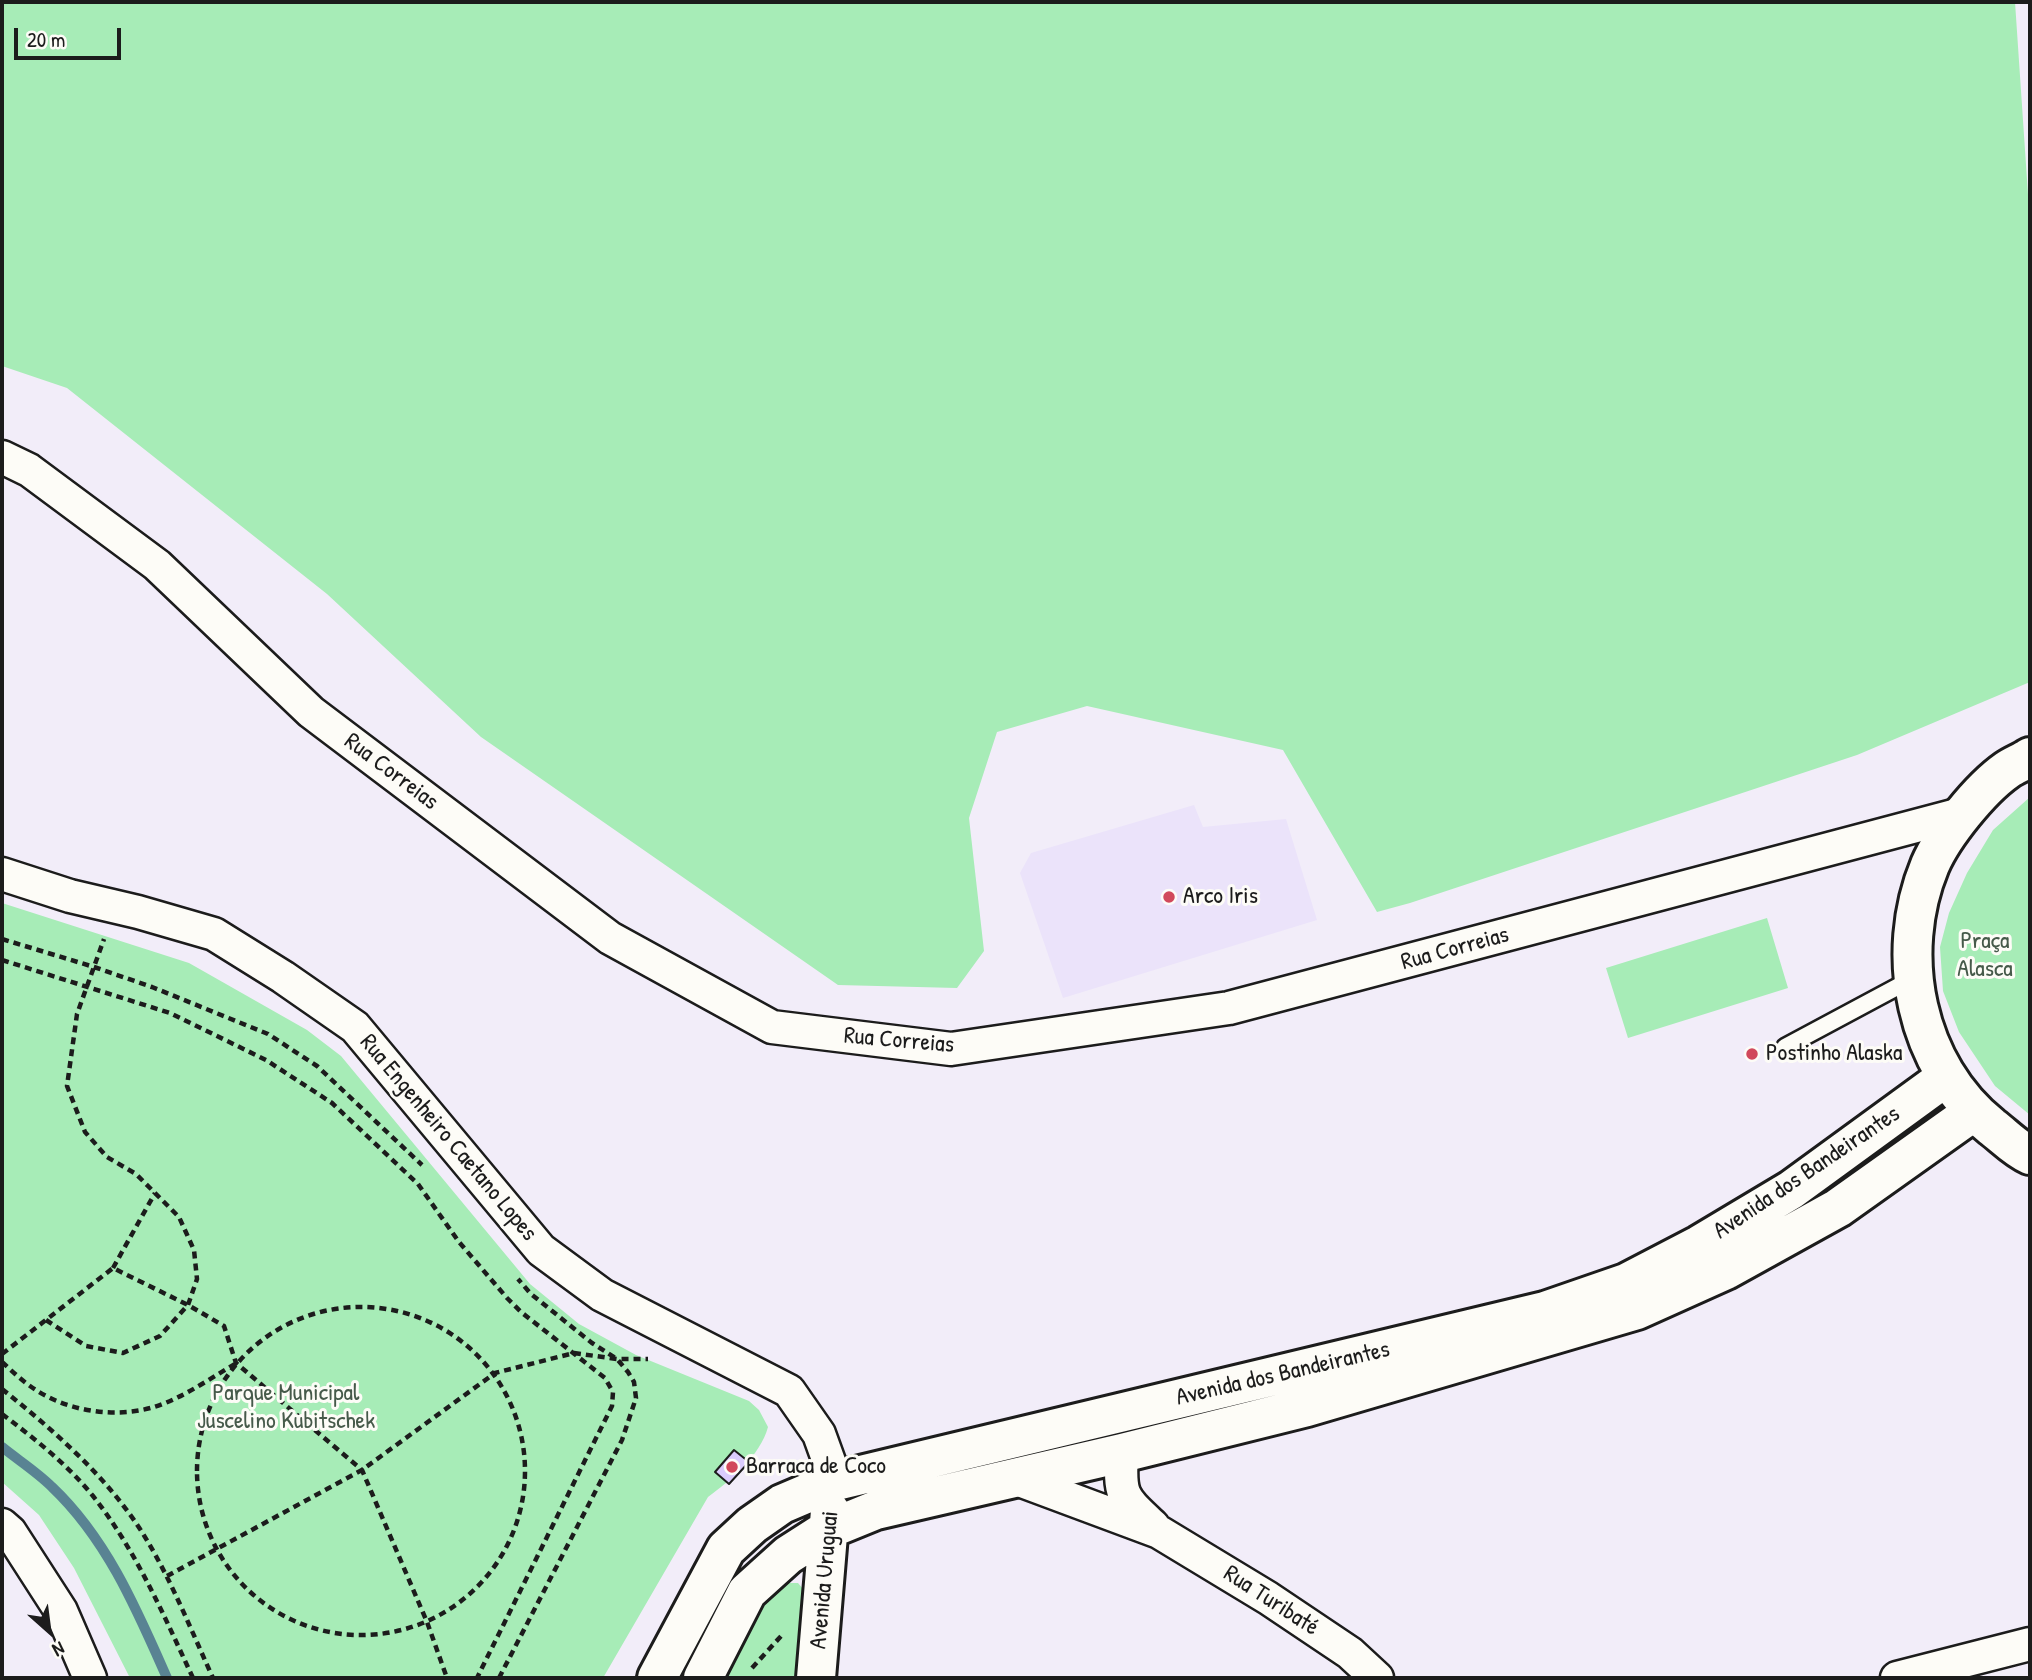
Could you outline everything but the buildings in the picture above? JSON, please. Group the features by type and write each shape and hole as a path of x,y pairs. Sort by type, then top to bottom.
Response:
{"street":[{"name":"Rua Correias","path":"2,457 29,470 157,565 312,712 610,938 772,1027 951,1049 1229,1009 1961,814"},
{"path":"2030,758 2005,771 1961,814 1930,864 1914,921 1912,979 1923,1030 1946,1077 1973,1112 2030,1155"},
{"name":"Rua Engenheiro Caetano Lopes","path":"2,874 214,934 355,1027 541,1250 603,1295 789,1391 819,1434 835,1481"},
{"name":"Avenida dos Bandeirantes","path":"657,1678 726,1549 752,1525 782,1504 835,1481 1545,1311 1626,1283 1699,1245 1791,1190 1946,1077"},
{"name":"Avenida dos Bandeirantes","path":"703,1678 747,1592 788,1555 827,1530 876,1510 1307,1407 1637,1310 1726,1270 1838,1208 1973,1112"},
{"name":"Rua Turibaté","path":"1122,1453 1120,1482 1125,1500 1159,1531 1330,1639 1377,1678"},
{"name":"Rua Turibaté","path":"1014,1478 1159,1531"},
{"name":"Avenida Uruguai","path":"816,1678 827,1530 835,1481"},
{"path":"2,1525 10,1532 61,1611 90,1678"},
{"path":"1897,1678 2030,1644"}],"lane":[{"path":"1785,1047 1912,979"}],"path":[{"path":"46,1320 86,1346 123,1353 160,1336 188,1305 197,1279 194,1250 179,1217 136,1174 107,1157 85,1132 66,1086 77,1014 107,929"},
{"path":"2,939 152,987 268,1034 317,1066 429,1171"},
{"path":"2,960 170,1013 266,1060 332,1103 418,1184 459,1242 507,1298 605,1378 613,1392 612,1406 477,1678"},
{"path":"2,1354 113,1268 155,1193"},
{"path":"113,1268 224,1326 236,1363 362,1470 427,1622 447,1678"},
{"path":"499,1678 621,1440 636,1398 634,1382 617,1359 531,1294 513,1273"},
{"path":"2,1362 32,1387 58,1400 88,1411 117,1413 153,1407 178,1396 236,1363 273,1331 319,1311 368,1306 417,1315 460,1338 495,1373 517,1417 526,1465 521,1514 501,1559 469,1596 427,1622 380,1635 330,1634 284,1618 244,1589 214,1550 198,1503 196,1453 209,1405 236,1363"},
{"path":"167,1576 362,1470 495,1373 574,1353 617,1359 657,1359"},
{"path":"2,1389 68,1445 106,1485 140,1528 167,1576 214,1678"},
{"path":"2,1414 46,1447 93,1495 129,1548 193,1678"},
{"path":"751,1669 785,1632"}],"shaded area":[{"name":"Arco Iris","path":"1194,805 1203,827 1286,819 1317,920 1063,998 1020,873 1031,853"}],"green space":[{"path":"2,2 2015,2 2030,224 2030,682 1857,755 1377,912 1283,750 1087,706 997,732 969,818 984,951 957,988 838,985 481,737 327,594 67,388 2,366"},
{"name":"Praça Alasca","path":"2030,797 2030,1115 1995,1086 1959,1032 1943,991 1940,947 1949,913 1967,873 1993,830"},
{"name":"Parque Municipal Juscelino Kubitschek","path":"2,903 189,963 307,1030 341,1056 530,1284 579,1324 636,1355 749,1401 759,1410 768,1427 764,1438 752,1457 735,1475 708,1497 603,1678 130,1678 74,1568 39,1515 2,1482"},
{"path":"1767,918 1788,988 1628,1038 1606,968"},
{"path":"788,1583 798,1583 804,1590 798,1678 723,1678 757,1613 776,1591"}],"waterway":[{"path":"2,1447 46,1482 72,1507 89,1529 119,1576 167,1678"}],"place":[{"name":"Arco Iris","path":"1169,897"},
{"name":"Postinho Alaska","path":"1752,1054"},
{"name":"Barraca de Coco","path":"732,1467"}]}
